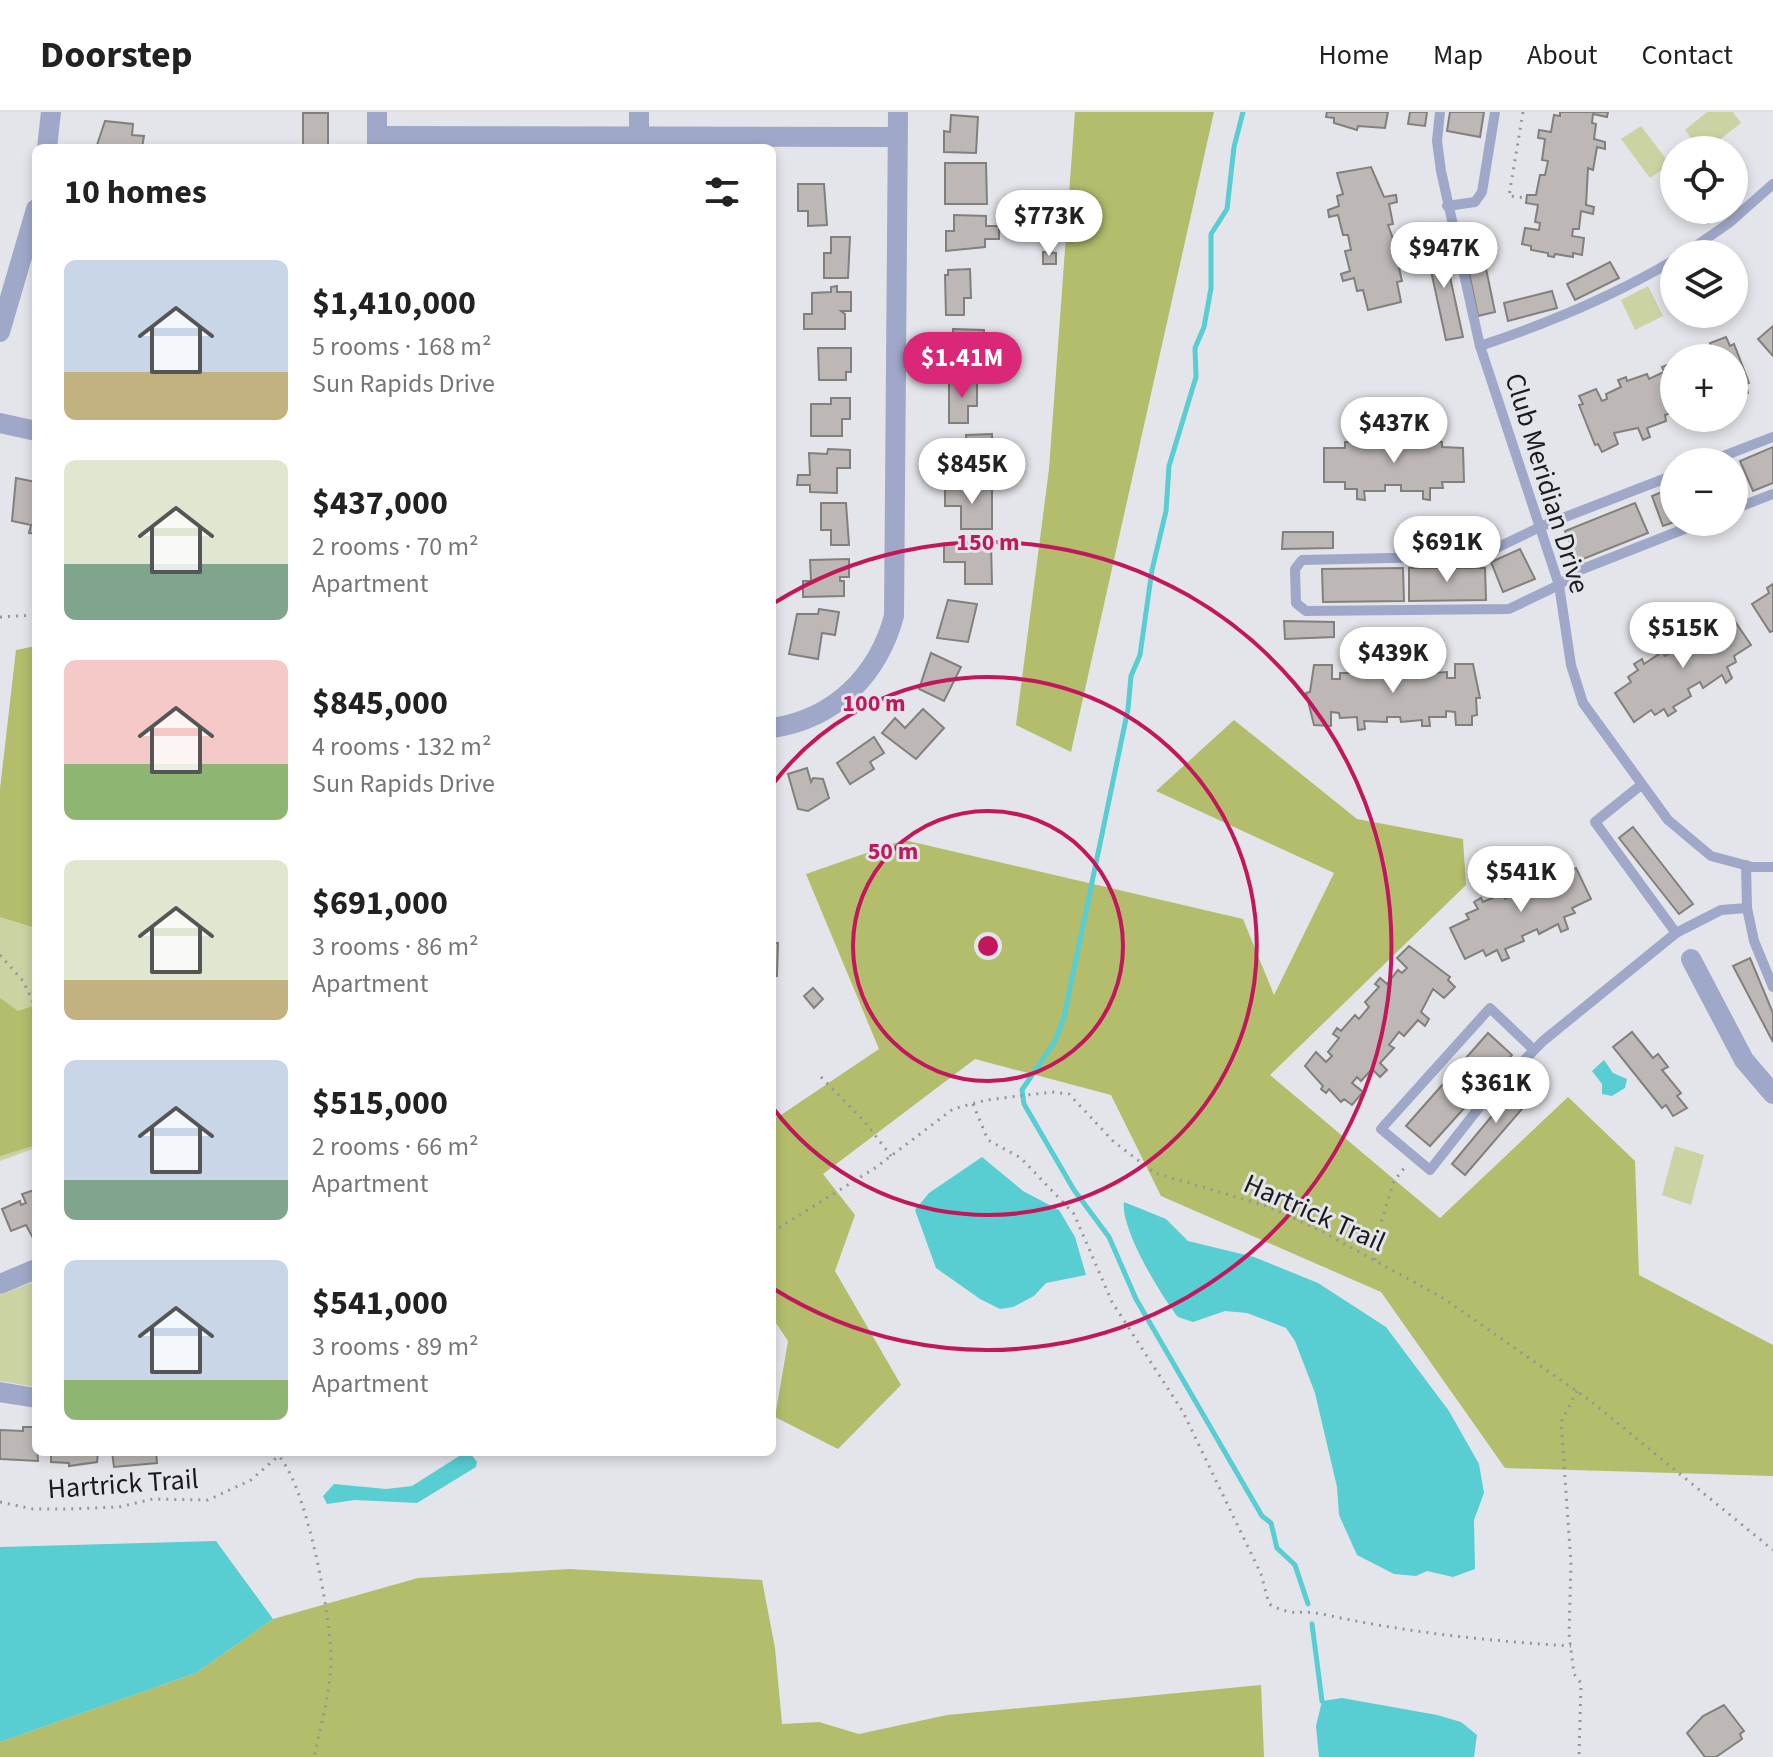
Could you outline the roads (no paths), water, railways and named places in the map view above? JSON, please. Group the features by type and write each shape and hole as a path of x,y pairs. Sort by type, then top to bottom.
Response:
{"street":[{"path":"47,144 51,112"},
{"path":"377,112 377,142 639,142 897,137"},
{"path":"639,112 639,142"},
{"path":"776,727 821,713 852,691 879,656 894,616 898,112"},
{"path":"0,332 32,223"},
{"path":"0,423 32,430"},
{"path":"1691,959 1744,1060 1773,1094"},
{"path":"0,1284 32,1271"},
{"path":"0,1392 32,1397"}],"lane":[{"name":"Club Meridian Drive","path":"1440,112 1437,141 1447,206 1480,346 1542,526 1559,585 1571,665 1583,703 1668,820 1711,856 1746,865 1773,867"},
{"path":"1447,206 1475,202 1482,192 1495,112"},
{"path":"1704,240 1729,223 1773,184"},
{"path":"1480,346 1564,318 1660,268"},
{"path":"1744,448 1773,437"},
{"path":"1660,480 1542,526 1473,557 1302,560 1295,569 1296,603 1306,611 1509,609 1559,585 1580,570 1666,536"},
{"path":"1748,504 1773,494"},
{"path":"1641,785 1595,822 1676,933"},
{"path":"1746,865 1747,908 1754,941 1773,987"},
{"path":"1534,1050 1490,1008 1381,1129 1430,1170 1485,1100 1534,1050 1676,933 1721,910 1747,908"}],"water":[{"path":"1604,1060 1613,1073 1627,1079 1625,1088 1612,1096 1602,1094 1602,1084 1592,1071"},
{"path":"982,1157 1023,1191 1059,1210 1075,1237 1086,1275 1046,1283 1034,1296 1013,1307 1000,1309 936,1268 915,1210 929,1193"},
{"path":"1124,1202 1166,1219 1188,1241 1254,1257 1318,1283 1386,1327 1449,1411 1479,1464 1484,1493 1474,1520 1475,1569 1453,1577 1427,1571 1416,1576 1394,1574 1357,1555 1339,1515 1337,1487 1315,1393 1295,1341 1286,1328 1247,1313 1225,1311 1193,1322 1178,1317 1152,1278 1135,1244 1124,1214"},
{"path":"459,1456 472,1456 477,1462 476,1467 417,1503 355,1500 327,1504 323,1496 334,1484 386,1489 412,1486"},
{"path":"216,1541 273,1619 196,1673 0,1742 0,1547"},
{"path":"1342,1698 1461,1722 1477,1735 1474,1757 1319,1757 1316,1726 1322,1701"}],"waterway":[{"path":"1243,112 1234,147 1227,209 1211,234 1211,288 1204,327 1195,348 1196,377 1169,466 1166,511 1152,570 1140,655 1131,676 1128,709 1064,1017 1055,1041 1022,1090 1024,1104 1074,1190 1109,1237 1136,1299 1262,1516 1271,1523 1277,1548 1295,1565 1308,1604"},
{"path":"1312,1624 1322,1701"}]}
